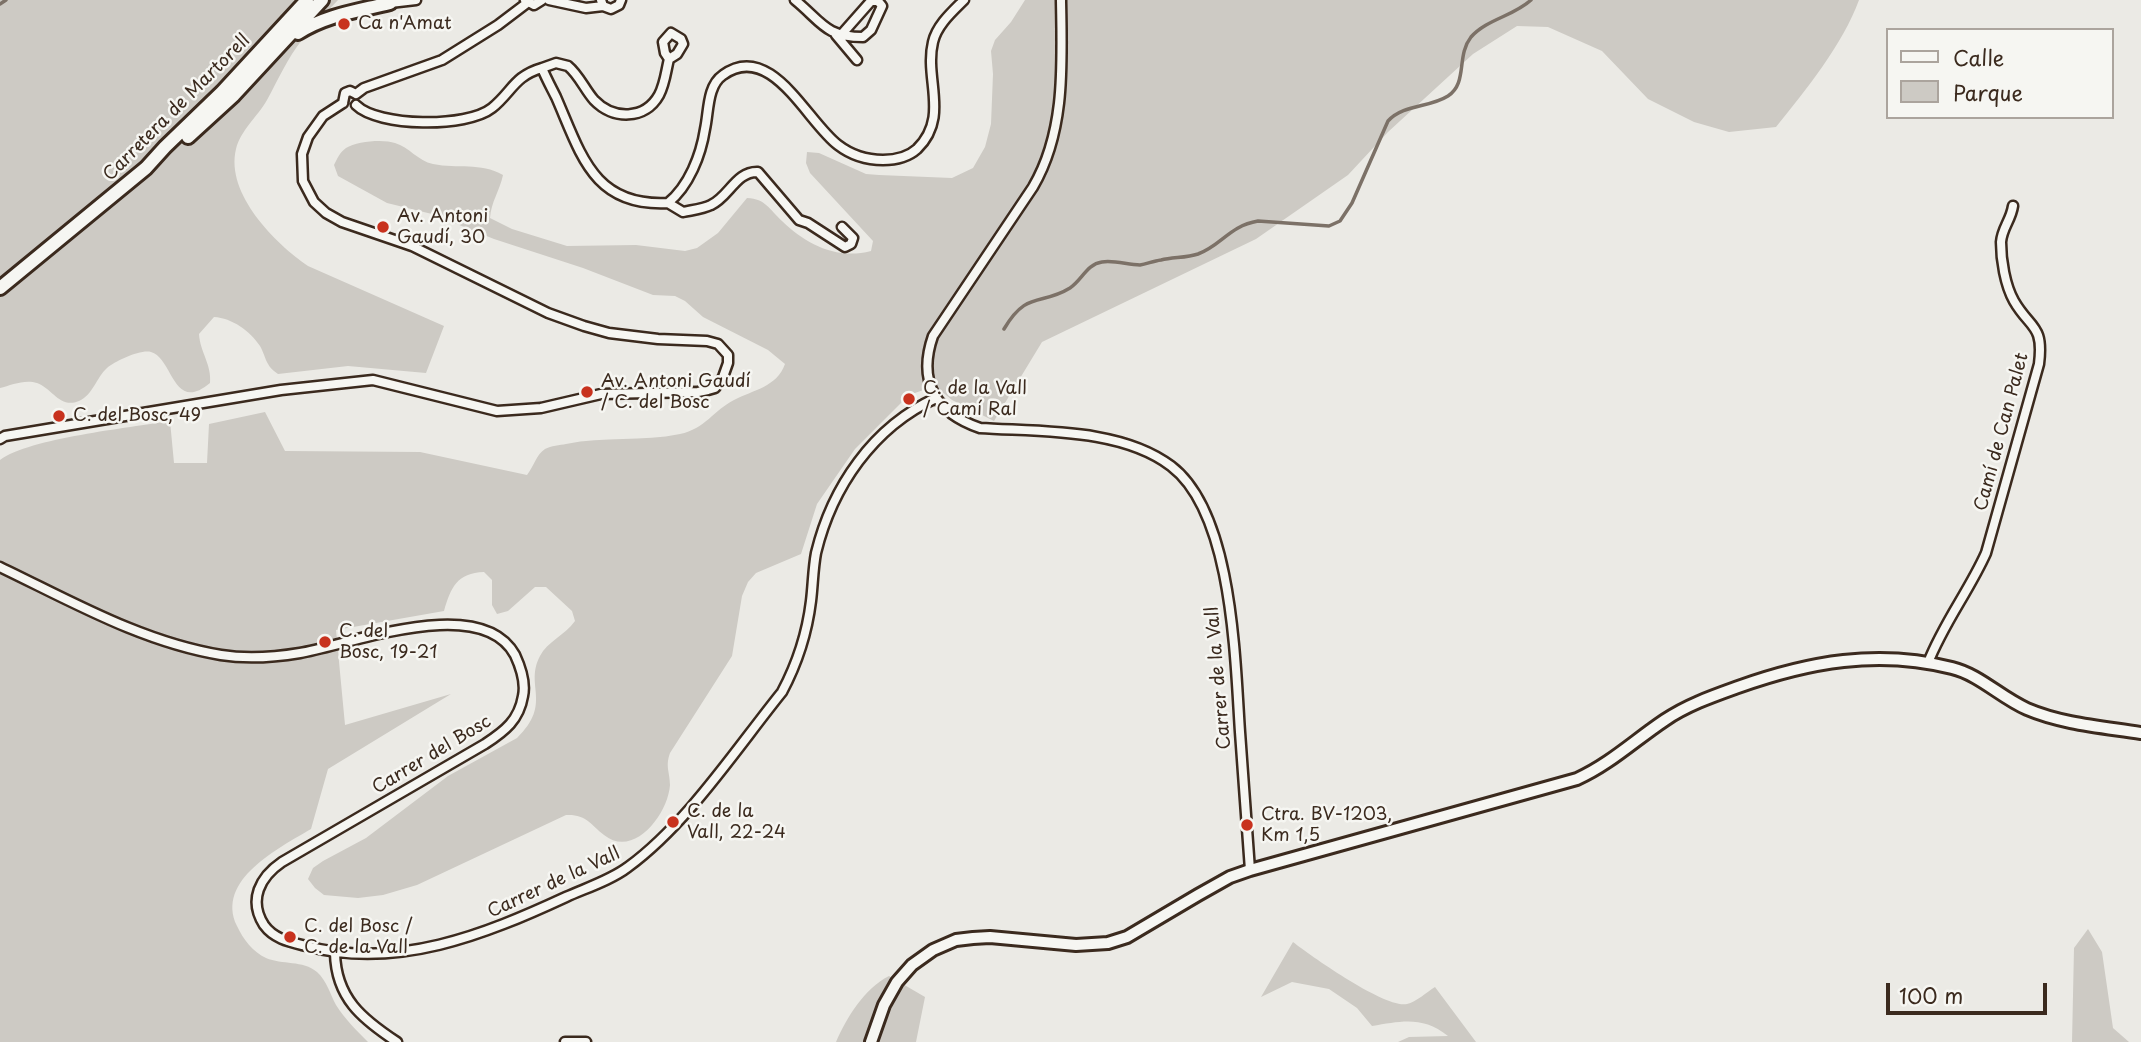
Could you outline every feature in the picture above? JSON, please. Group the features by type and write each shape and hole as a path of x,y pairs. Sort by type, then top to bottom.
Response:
{"main road":[{"path":"146,168 170,153 234,95 322,0"},
{"path":"334,0 336,5 352,13 362,9 364,0"},
{"name":"Carretera de Martorell","path":"0,288 146,168 165,146 222,92 306,1"},
{"path":"285,41 320,20 352,13 386,1"}],"street":[{"path":"386,1 416,0"},
{"path":"356,93 442,60 498,25 526,1 536,5 542,0"},
{"path":"549,0 586,8 602,3 607,8 615,8 621,0"},
{"path":"795,0 839,35 857,60"},
{"path":"668,203 674,199 695,165 716,82 722,75 743,66 766,70 803,107 822,131 844,150 874,160 893,160 911,153 928,135 936,111 931,61 933,42 946,18 964,0"},
{"path":"936,398 929,381 926,359 933,336 1032,187 1046,161 1060,91 1061,0"},
{"path":"871,1 878,1 882,6 871,30 863,37 839,35 871,1"},
{"path":"343,103 349,107 356,105 372,115 396,119 469,119 492,108 527,72 556,63 568,66 601,106 612,113 628,114 643,111 655,101 663,84 669,59"},
{"path":"542,68 579,154 594,177 613,192 633,201 668,203 683,212 713,204 749,171 758,172 799,220 845,247 851,244 853,238 842,227"},
{"path":"0,439 60,425 269,392 373,380 496,411 541,408 601,394 698,392 715,388 726,371 728,355 718,344 707,341 658,340 609,333 584,326 548,313 412,246 342,222 326,213 314,202 303,181 302,154 308,137 323,116 343,103 345,93 356,93"},
{"path":"356,93 356,105"},
{"name":"Camí de Can Palet","path":"1928,663 1934,646 1976,576 1986,553 2039,364 2039,336 2033,323 2012,296 2002,251 2002,233 2011,219 2013,206"},
{"name":"Carrer de la Vall","path":"335,953 369,954 423,950 479,934 626,870 667,834 782,692 791,675 807,630 816,554 830,512 848,475 870,446 899,418 936,398 952,416 980,428 1108,439 1144,450 1171,466 1192,488 1211,526 1219,553 1233,627 1250,870"},
{"name":"Carrer del Bosc","path":"0,567 150,637 224,656 298,654 375,635 440,626 484,629 511,649 522,674 524,692 517,717 511,725 485,744 289,858 265,875 259,889 257,905 262,922 268,930 288,942 335,953"},
{"path":"871,1042 884,1004 897,982 912,965 933,950 956,940 990,937 1076,945 1108,943 1127,937 1230,877 1577,779 1616,758 1682,709 1798,667 1852,660 1928,663 1969,674 2023,707 2044,716 2141,733"},
{"path":"335,953 341,982 352,1005 364,1020 397,1042"},
{"path":"565,1042 586,1042"}],"green space":[{"path":"0,0 338,0 297,47 267,100 241,136 236,149 238,183 256,216 295,257 308,266 444,326 426,373 348,366 278,374 268,365 260,346 246,330 227,320 214,317 199,334 210,383 198,391 188,392 181,388 158,356 151,352 128,356 111,365 88,395 72,403 62,400 37,383 18,383 0,388"},
{"path":"1025,0 1859,0 1834,50 1776,127 1729,132 1694,122 1648,99 1602,51 1548,27 1517,26 1473,54 1388,132 1348,175 1256,239 1042,342 994,421 952,400 935,386 909,395 855,449 817,504 801,554 756,573 748,582 742,596 732,656 670,753 668,796 656,820 638,837 615,841 583,818 566,815 417,885 383,895 358,898 324,895 308,879 313,868 366,838 448,776 517,738 528,726 536,705 535,677 540,656 575,621 572,611 546,587 535,587 508,611 497,614 492,605 492,580 484,572 461,578 449,595 444,611 336,630 345,725 451,694 328,769 311,829 254,867 242,880 235,894 233,909 239,931 249,945 266,958 305,966 317,972 326,983 336,1005 368,1042 0,1042 0,460 14,452 56,440 170,421 174,463 207,463 209,424 265,412 285,451 420,452 527,475 539,454 550,447 594,440 637,439 689,432 727,404 770,383 785,364 768,350 703,317 675,296 653,295 583,268 494,239 432,214 387,203 338,176 334,165 340,154 346,148 357,144 384,141 400,145 433,164 494,171 503,175 490,218 512,229 567,246 636,245 685,251 697,248 718,233 747,198 767,205 801,237 822,248 846,253 871,251 873,241 810,173 806,163 807,152 819,153 866,174 952,178 973,168 985,147 991,124 991,51 995,40"},
{"path":"2088,929 2102,952 2113,1028 2129,1042 2072,1042 2074,948"},
{"path":"1293,942 1366,990 1397,1003 1410,1003 1435,987 1476,1042 1398,1042 1409,1037 1448,1036 1430,1025 1421,1023 1372,1026 1357,1008 1329,989 1292,982 1261,997"},
{"path":"889,976 925,997 916,1042 836,1042 857,1004 872,988"}],"waterway":[{"path":"0,4 6,0"},
{"path":"1004,329 1012,317 1027,304 1070,288 1097,263 1140,265 1193,255 1213,246 1240,227 1258,221 1329,226 1340,221 1352,203 1388,121 1401,112 1441,100 1454,91 1460,77 1464,52 1471,37 1531,0"}],"place":[{"name":"Ca n'Amat","path":"344,24"},
{"name":"Av. Antoni Gaudí, 30","path":"383,227"},
{"name":"Av. Antoni Gaudí / C. del Bosc","path":"587,392"},
{"name":"C. de la Vall / Camí Ral","path":"909,399"},
{"name":"C. del Bosc, 49","path":"59,416"},
{"name":"C. del Bosc, 19-21","path":"325,642"},
{"name":"C. de la Vall, 22-24","path":"673,822"},
{"name":"Ctra. BV-1203, Km 1,5","path":"1247,825"},
{"name":"C. del Bosc / C. de la Vall","path":"290,937"}]}
